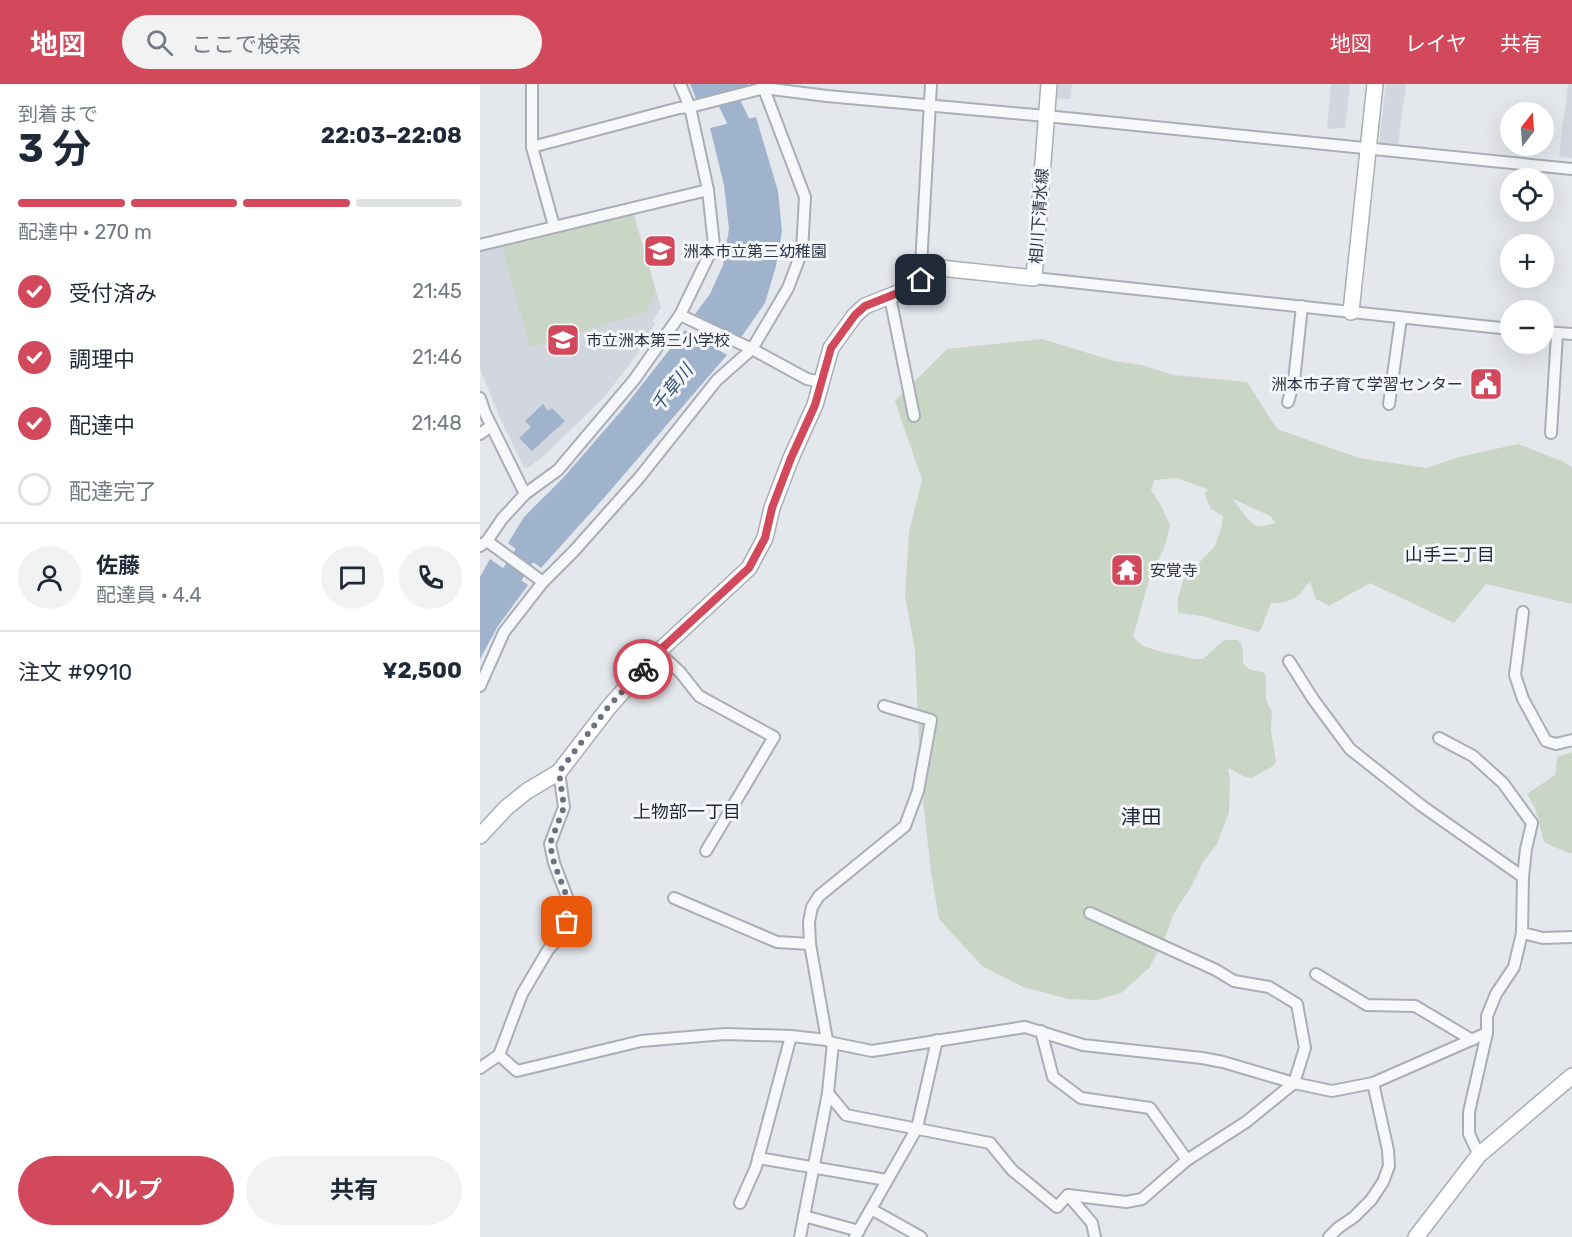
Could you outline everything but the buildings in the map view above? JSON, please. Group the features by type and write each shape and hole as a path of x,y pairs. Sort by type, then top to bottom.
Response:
{"main road":[{"name":"相川下清水線","path":"921,266 1034,278 1049,84"},
{"path":"1351,312 1375,84"},
{"path":"480,836 506,808 527,791 559,772 609,706 658,652 749,568 765,538 772,508 815,405 831,348 855,315 865,306 918,285 921,280 921,266"},
{"path":"1416,1237 1479,1155 1572,1076"}],"street":[{"path":"532,84 532,147 554,226"},
{"path":"543,582 484,544 502,519 525,494 558,470 634,380 680,315 714,245 708,190 690,107 680,84"},
{"path":"921,266 931,84"},
{"path":"532,147 763,86 827,96 1572,170"},
{"path":"480,686 504,632 543,582 639,478 717,380 752,349 788,288 802,251 805,197 763,86"},
{"path":"480,245 708,190"},
{"path":"1034,278 1500,328"},
{"path":"890,297 914,416"},
{"path":"1288,402 1294,381 1302,306"},
{"path":"680,315 752,349 807,379 821,382"},
{"path":"1389,404 1401,318"},
{"path":"1554,334 1572,333"},
{"path":"1551,433 1557,334"},
{"path":"480,398 491,426 525,494"},
{"path":"480,434 491,426"},
{"path":"1523,612 1515,675 1523,699 1546,741 1556,744 1572,740"},
{"path":"658,652 680,672 699,696 774,737 706,851"},
{"path":"1289,661 1313,699 1350,749 1422,806 1523,877"},
{"path":"800,1237 828,1093 830,1042 810,944 809,922 812,907 819,896 907,823 918,791 931,720 884,706"},
{"path":"1439,738 1473,756 1503,783 1532,824 1523,877 1522,933 1514,966 1496,994 1487,1016 1488,1033 1469,1112 1469,1134 1479,1155"},
{"path":"480,1068 499,1055 522,994 548,950 562,934 572,910 554,863 550,844 564,807 559,772"},
{"path":"674,898 777,942 810,944"},
{"path":"1068,1195 1126,1202 1142,1199 1187,1160 1246,1122 1294,1083 1305,1048 1297,1004 1269,987 1234,981 1216,970 1090,913"},
{"path":"1522,933 1543,938 1572,937"},
{"path":"1316,974 1367,1005 1415,1006 1472,1040"},
{"path":"499,1055 517,1071 641,1041 725,1034 791,1036 872,1051 1025,1027 1083,1045 1223,1062 1294,1083 1332,1091 1374,1083 1488,1033"},
{"path":"1041,1031 1053,1077 1081,1098 1149,1108 1187,1160"},
{"path":"740,1203 756,1167 791,1036"},
{"path":"804,1216 857,1234 917,1128 937,1040"},
{"path":"1329,1237 1371,1200 1383,1182 1389,1166 1388,1150 1374,1083"},
{"path":"828,1093 846,1115 990,1143 1012,1170 1057,1207 1068,1195"},
{"path":"758,1158 887,1180"},
{"path":"1068,1195 1092,1223 1095,1237"},
{"path":"871,1209 921,1237"}],"shaded area":[{"path":"1052,84 1072,84 1070,99 1051,98"},
{"path":"1331,84 1350,84 1345,128 1327,129"},
{"path":"1386,84 1406,84 1398,145 1379,143"},
{"path":"1568,84 1572,84 1572,158 1559,157"},
{"name":"市立洲本第三小学校","path":"634,214 661,308 652,321 655,323 636,356 604,397 547,453 528,468 524,467 500,418 480,369 480,250"}],"green space":[{"path":"633,215 656,291 646,312 530,347 504,255 504,246"},
{"path":"1042,339 1114,361 1142,365 1173,375 1247,382 1277,429 1359,458 1427,468 1459,457 1518,444 1564,462 1572,468 1572,604 1486,584 1454,623 1370,583 1329,606 1316,599 1310,582 1293,599 1271,603 1258,632 1202,616 1178,613 1178,598 1183,580 1214,547 1223,516 1211,509 1204,493 1209,490 1177,478 1154,480 1151,490 1170,525 1165,546 1148,583 1133,637 1143,646 1194,659 1203,659 1224,640 1238,640 1247,668 1263,672 1266,676 1266,700 1272,712 1271,730 1276,762 1252,778 1228,768 1229,812 1217,844 1203,862 1191,887 1174,913 1163,943 1149,968 1121,993 1097,1000 1068,999 1023,987 982,966 939,919 931,872 923,801 915,651 905,595 909,532 922,480 895,401 947,349","holes":["1233,499 1270,516 1276,523 1256,526"]},
{"path":"1572,752 1572,853 1568,853 1544,842 1535,808 1527,794 1555,775 1557,757"}],"water":[{"path":"690,84 748,84 750,90 697,101"},
{"path":"756,117 778,191 782,231 776,266 765,303 740,339 695,314 710,294 723,265 729,229 724,185 710,128"},
{"path":"685,330 727,355 541,568 508,543 524,517 563,478 622,410"},
{"path":"543,404 548,411 552,408 565,421 532,451 519,438 531,427 525,421"},
{"path":"490,559 528,585 498,626 480,659 480,577"}],"waterway":[{"name":"千草川","path":"720,84 752,149"},
{"name":"千草川","path":"689,368 730,313"},
{"name":"千草川","path":"480,624 532,544 544,532"}],"way so far":[{"path":"567,922 572,910 554,863 550,844 564,807 559,772 609,706 643,669"}],"place":[{"name":"洲本市立第三幼稚園","path":"660,251"},
{"name":"市立洲本第三小学校","path":"563,340"},
{"name":"洲本市子育て学習センター","path":"1486,384"},
{"name":"安覚寺","path":"1127,570"}],"district":[{"name":"山手三丁目","path":"1450,555"},
{"name":"上物部一丁目","path":"687,812"},
{"name":"津田","path":"1141,817"}],"route":[{"path":"643,669 658,652 749,568 765,538 772,508 815,405 831,348 855,315 865,306 918,285 921,280"}]}
